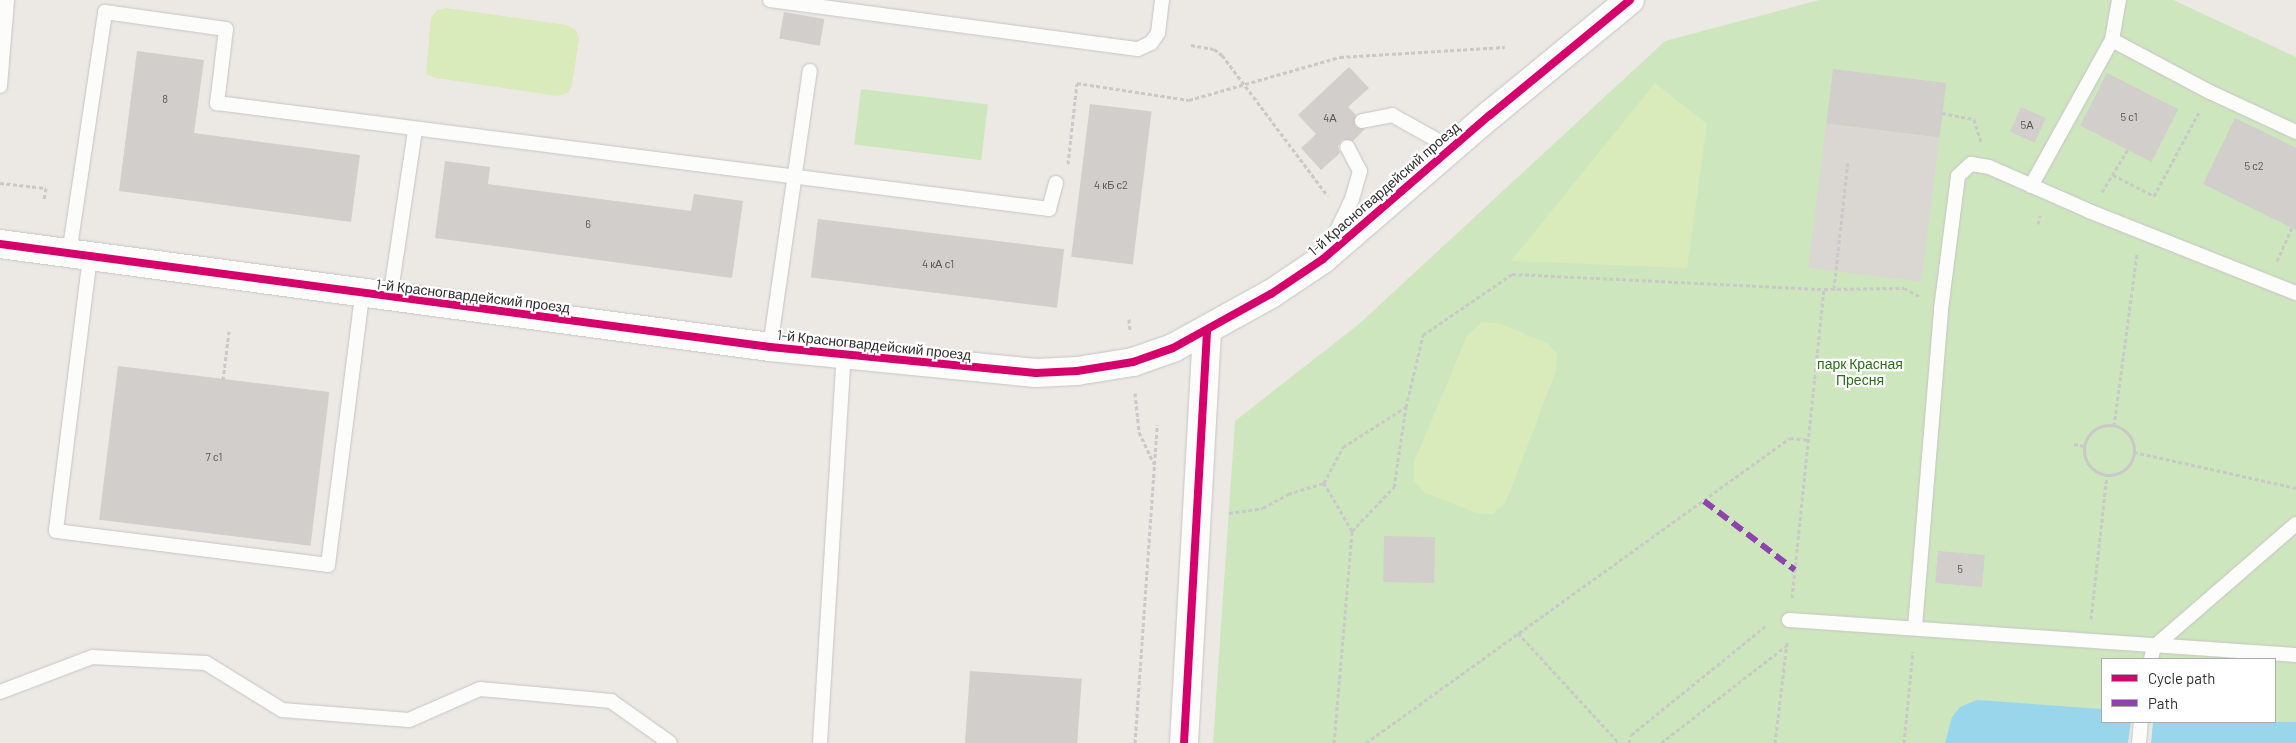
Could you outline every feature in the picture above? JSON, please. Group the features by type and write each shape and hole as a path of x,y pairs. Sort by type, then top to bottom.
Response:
{"street":[{"name":"1-й Красногвардейский проезд","path":"0,244 390,298 770,347 1036,373 1077,371 1133,362 1174,348 1207,332 1324,259 1452,148 1630,0"},
{"path":"1184,743 1207,332"}],"lane":[{"path":"0,86 7,0"},
{"path":"770,0 1138,49 1151,43 1158,33 1162,0"},
{"path":"2031,186 2112,40 2119,0"},
{"path":"362,294 328,565 56,532 79,256 105,12 226,28 217,102 415,130 1050,209 1056,183"},
{"path":"2112,40 2210,92 2296,132"},
{"path":"770,347 810,71"},
{"path":"1362,121 1392,115 1452,148"},
{"path":"390,298 415,130"},
{"path":"1324,259 1344,217 1360,171 1347,147"},
{"path":"1915,627 1941,309 1958,176 1971,164 1989,168 2089,211 2296,293"},
{"path":"820,743 844,355"},
{"path":"2152,653 2296,524"},
{"path":"1789,620 2088,640 2152,653 2296,655"},
{"path":"0,692 92,656 206,663 282,710 409,720 480,689 612,702 670,743"},
{"path":"2139,743 2141,723"}],"path":[{"path":"1191,45 1217,51 1344,217"},
{"path":"1056,183 1068,166 1077,83 1189,100 1340,57 1505,46"},
{"path":"2113,175 2154,196 2210,92"},
{"path":"1942,113 1974,118 1989,168"},
{"path":"2089,211 2128,149"},
{"path":"1834,289 1848,161"},
{"path":"0,182 46,188 44,199"},
{"path":"2279,255 2292,228"},
{"path":"2114,426 2140,231"},
{"path":"1352,532 1394,487 1406,408 1423,334 1512,274 1824,289 1904,288"},
{"path":"1776,743 1824,289"},
{"path":"1129,319 1130,332"},
{"path":"223,380 229,330"},
{"path":"1136,393 1138,432 1154,464"},
{"path":"1229,513 1263,508 1288,494 1324,483 1343,447 1406,408"},
{"path":"1135,743 1157,425"},
{"path":"2114,426 2129,435 2134,452 2125,469 2107,475 2089,466 2085,446 2095,430 2114,426"},
{"path":"1366,743 1790,438 1809,440"},
{"path":"2074,444 2085,446"},
{"path":"2134,452 2296,488"},
{"path":"2088,640 2107,475"},
{"path":"1324,483 1352,532 1334,743"},
{"path":"1629,743 1631,735 1766,625 1789,620"},
{"path":"1904,743 1915,627"},
{"path":"1518,633 1619,743"},
{"path":"1662,743 1786,646"}],"green space":[{"name":"парк Красная Пресня","path":"1819,0 2173,0 2296,57 2296,743 1213,743 1235,421 1359,324 1665,41"},
{"path":"446,8 567,25 576,30 579,39 572,85 568,93 557,96 436,78 426,74 431,18 437,10"},
{"path":"1655,83 1707,124 1687,268 1511,261"},
{"path":"861,89 988,105 981,160 854,145"},
{"path":"1482,322 1499,323 1547,343 1557,354 1556,371 1506,502 1493,514 1480,514 1425,493 1414,481 1414,462 1467,336"}],"shaded area":[{"path":"1826,124 1939,138 1921,282 1808,268"}],"water":[{"path":"1977,700 2101,709 2101,723 2296,722 2296,743 1945,743 1952,717 1960,707"}],"pier":[{"path":"2131,723 2153,723 2151,743 2128,743"}],"building":[{"path":"784,12 824,19 820,46 779,39"},
{"path":"137,51 204,60 194,133 360,155 351,222 119,191"},
{"path":"1349,67 1369,88 1348,107 1356,115 1355,126 1365,129 1353,141 1342,140 1338,146 1340,153 1321,170 1301,148 1316,134 1298,115"},
{"path":"1833,69 1946,83 1939,137 1826,124"},
{"path":"2107,73 2178,109 2151,162 2080,126"},
{"path":"1090,104 1152,112 1133,264 1071,257"},
{"path":"2021,107 2046,118 2035,143 2010,132"},
{"path":"2235,118 2296,148 2296,230 2203,184"},
{"path":"445,161 490,167 488,184 691,211 694,194 743,201 732,278 435,238"},
{"path":"818,219 1064,249 1057,308 811,278"},
{"path":"118,366 329,392 311,546 99,520"},
{"path":"1384,536 1435,537 1434,583 1383,582"},
{"path":"1938,551 1985,555 1982,587 1935,583"},
{"path":"970,671 1082,679 1077,743 965,743"}],"marked path":[{"path":"1704,501 1795,570"}],"cycle path":[{"path":"0,244 770,347 1036,373 1077,371 1133,362 1173,348 1271,294 1323,259 1490,115 1630,0"},
{"path":"1184,743 1207,332"}]}
